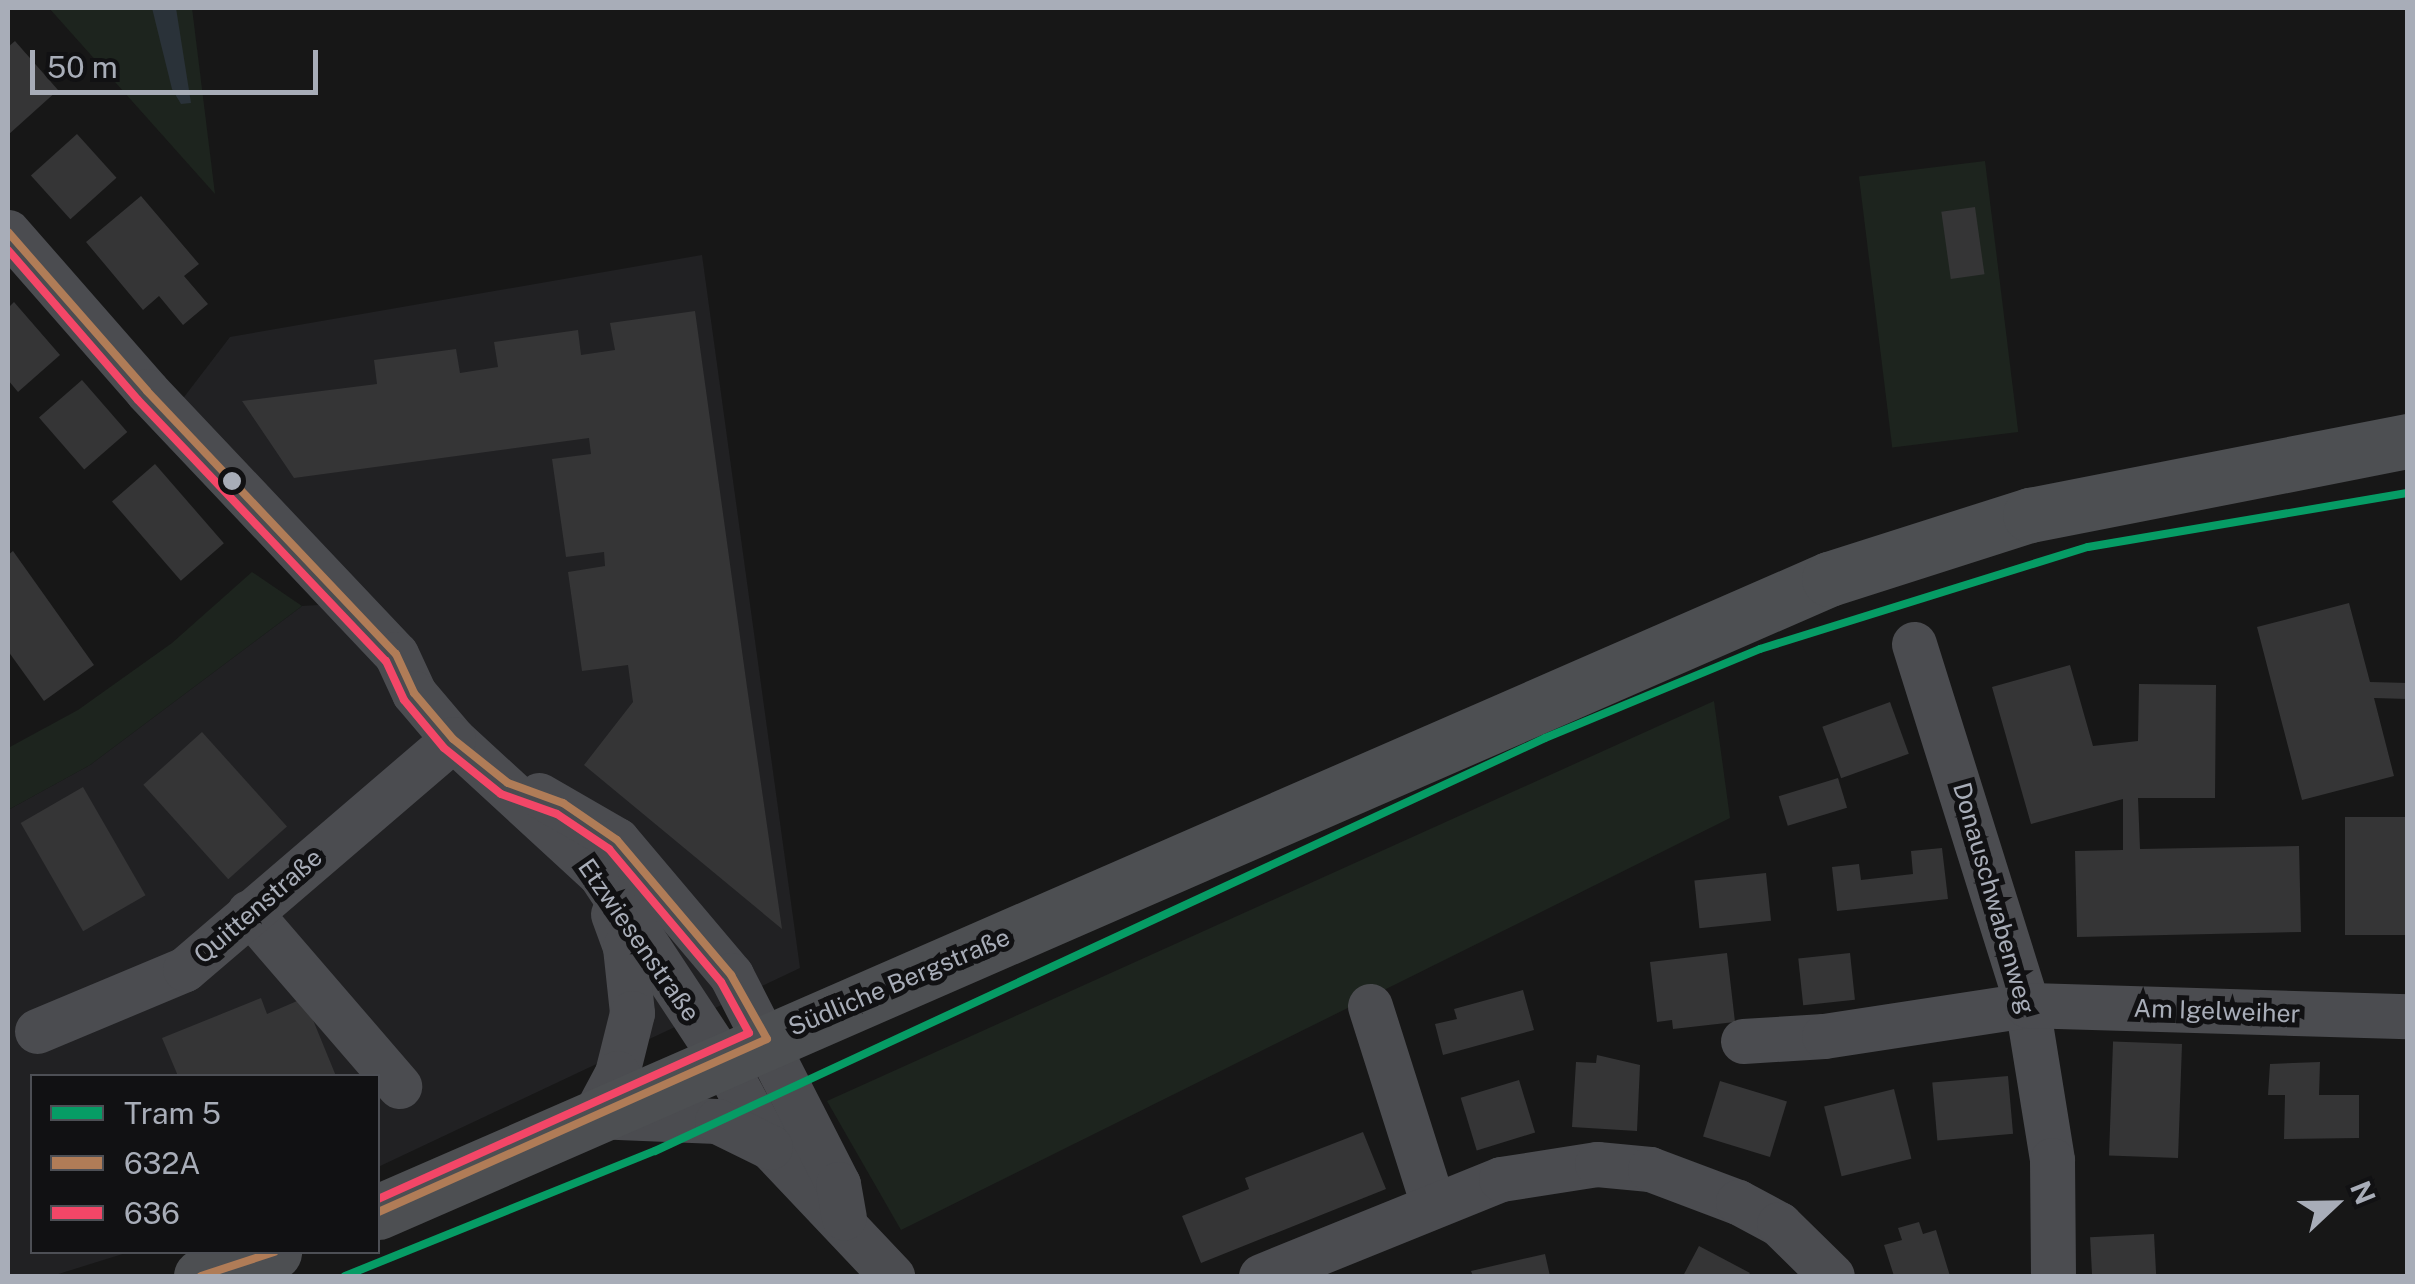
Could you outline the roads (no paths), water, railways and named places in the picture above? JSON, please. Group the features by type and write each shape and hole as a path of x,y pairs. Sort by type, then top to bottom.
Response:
{"main road":[{"name":"Südliche Bergstraße","path":"380,1211 744,1049 1829,579 2030,515 2408,441"},
{"path":"200,1276 268,1254"}],"street":[{"name":"Etzwiesenstraße","path":"11,243 396,654 414,693 453,739 508,783 600,874 744,1049"},
{"name":"Donauschwabenweg","path":"1914,644 2027,1005 2052,1160 2053,1276"},
{"name":"Quittenstraße","path":"37,1031 185,969 453,739"},
{"name":"Etzwiesenstraße","path":"508,783 564,804 617,840 731,975 744,1049"},
{"path":"600,874 625,947 632,1013 616,1073 594,1116 717,1121 770,1147 844,1219 892,1276"},
{"path":"249,912 399,1086"},
{"name":"Am Igelweiher","path":"1743,1042 1824,1036 2027,1005 2408,1016"},
{"path":"1370,1006 1432,1204"},
{"path":"744,1049 770,1147"},
{"path":"744,1049 838,1184 844,1219"},
{"path":"1262,1276 1432,1204 1550,1166 1650,1169 1692,1182 1779,1224 1832,1276"}],"tram line":[{"name":"5","path":"345,1276 655,1151 1545,738 1760,649 2088,547 2408,493"}]}
